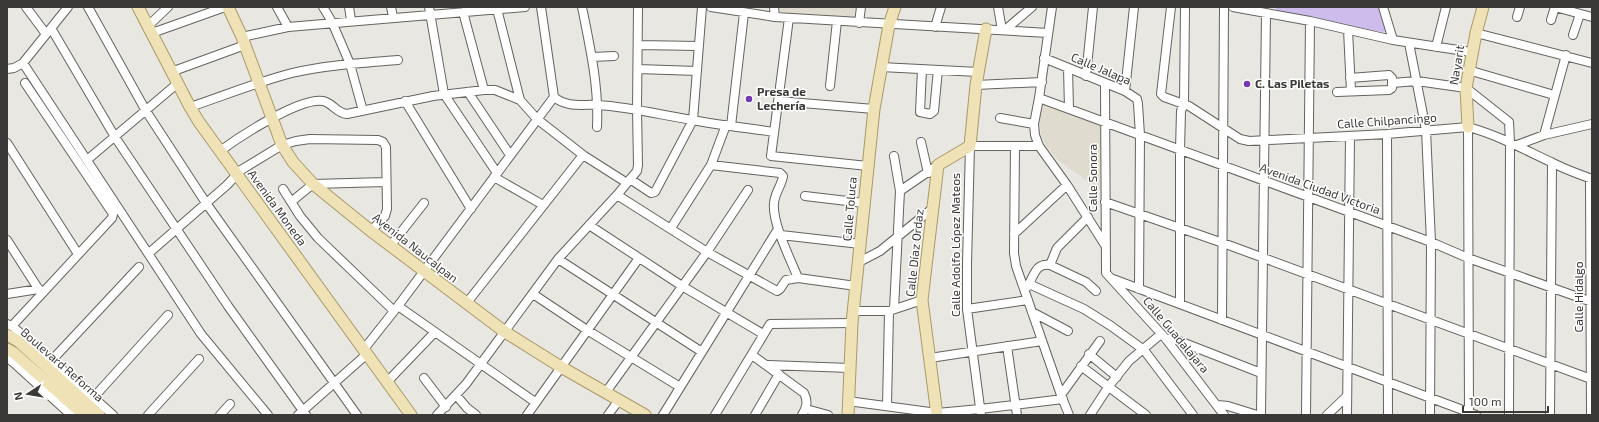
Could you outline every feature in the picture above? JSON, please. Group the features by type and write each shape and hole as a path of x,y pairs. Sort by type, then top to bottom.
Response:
{"main road":[{"name":"Avenida Moneda","path":"138,7 190,107 236,175 411,415"},
{"name":"Avenida Naucalpan","path":"228,7 244,41 282,145 293,162 313,184 424,272 505,332 640,414"},
{"name":"Calle Toluca","path":"848,415 853,311 874,109 881,67 895,7"},
{"name":"Nayarit","path":"1468,127 1466,88 1468,70 1471,52 1483,7"},
{"name":"Calle Adolfo López Mateos","path":"938,165 970,146 976,85 986,29"},
{"name":"Calle Díaz Ordaz","path":"937,414 922,300 938,165"},
{"name":"Boulevard Reforma","path":"9,328 18,341 34,350 74,412"},
{"name":"Boulevard Reforma","path":"7,349 52,379 99,415"}],"street":[{"path":"26,7 49,31 115,137 302,414 365,352 396,308 554,97 541,7"},
{"path":"7,69 14,68 23,63 68,7"},
{"path":"88,7 146,111 206,203 356,415"},
{"path":"150,30 168,7"},
{"path":"150,30 225,7"},
{"path":"277,7 288,27"},
{"path":"324,7 350,64 363,110"},
{"path":"349,7 351,20"},
{"path":"391,7 393,17"},
{"path":"172,72 244,41 288,27 393,17 430,11 463,12 471,9 525,7"},
{"path":"582,7 592,57 598,105 597,127"},
{"path":"437,415 446,407 480,365 558,259 617,195 638,168 638,7"},
{"path":"220,151 272,118 292,108 313,102 323,101 330,104 342,114 347,114 444,94 495,90 520,100 537,119 583,154 651,193 655,192 693,120 702,7"},
{"path":"711,7 724,8 744,14 775,17 890,25 1048,33"},
{"path":"774,7 775,17"},
{"path":"860,22 861,7"},
{"path":"935,27 941,7"},
{"path":"998,7 1003,30"},
{"path":"1003,30 1032,7"},
{"path":"1052,7 1042,82 1034,124 1039,146 1067,185 1105,245"},
{"path":"1086,76 1093,7"},
{"path":"1125,92 1134,7"},
{"name":"Calle Chilpancingo","path":"1171,7 1161,94 1164,97 1184,104 1222,126 1240,139 1249,141 1350,136 1468,127 1514,143 1552,163 1591,178"},
{"path":"1180,304 1180,150 1181,111 1184,104 1185,7"},
{"path":"1222,320 1222,126 1224,7"},
{"path":"1233,7 1251,9 1310,21 1393,40 1471,52"},
{"path":"1383,7 1393,40"},
{"path":"1436,47 1446,7"},
{"path":"1517,18 1520,7"},
{"path":"1551,20 1555,7 1592,17"},
{"path":"497,9 520,100"},
{"path":"430,11 444,94 495,175 543,205"},
{"path":"463,12 484,90"},
{"path":"1261,415 1264,181 1263,140 1266,13"},
{"path":"671,228 711,165 729,125 744,14"},
{"path":"1573,35 1580,14"},
{"path":"789,18 771,156 868,166"},
{"path":"830,86 836,21"},
{"path":"1306,415 1310,21"},
{"path":"1348,30 1351,91"},
{"path":"1476,32 1592,63"},
{"path":"1409,43 1426,130 1431,242 1430,415"},
{"path":"638,45 699,46"},
{"path":"1544,135 1566,55"},
{"path":"592,57 614,56"},
{"name":"Calle Jalapa","path":"1044,58 1105,83 1137,99 1140,135"},
{"path":"190,107 292,73 350,64 398,60"},
{"path":"23,63 88,160 116,211"},
{"path":"881,67 978,72"},
{"path":"1068,68 1069,109"},
{"path":"638,69 696,71"},
{"path":"922,69 920,112 930,114 934,111 938,70"},
{"path":"1468,70 1554,95"},
{"path":"1350,78 1389,75 1392,78 1392,86"},
{"path":"1337,92 1392,86 1417,81 1466,88 1507,120 1510,125 1514,143 1510,273 1509,415"},
{"path":"976,85 1042,82"},
{"path":"25,83 116,211 148,253 201,334 268,415"},
{"path":"88,160 178,83"},
{"name":"Calle Sonora","path":"1105,83 1106,273"},
{"path":"468,92 510,155"},
{"path":"554,97 563,103 575,105 598,105 637,109 693,120 774,132"},
{"name":"Avenida Ciudad Victoria","path":"1039,98 1431,242 1468,258 1591,301"},
{"path":"405,101 471,209"},
{"path":"778,101 874,109"},
{"path":"1000,118 1034,124"},
{"path":"1514,143 1592,124"},
{"path":"1113,279 1471,414 1468,258 1468,127"},
{"path":"1387,134 1388,415"},
{"path":"1139,289 1140,135"},
{"path":"1347,415 1349,367 1348,290 1350,136"},
{"path":"148,253 248,165 282,145 310,139 378,140 383,142 386,147 387,209 385,216 371,231"},
{"path":"921,142 928,173"},
{"path":"7,143 78,254"},
{"path":"970,146 1039,146"},
{"name":"Calle Adolfo López Mateos","path":"970,146 967,309 981,412"},
{"path":"1015,146 1014,254 1016,266 1027,287 1028,300 1069,415"},
{"path":"466,304 583,154"},
{"path":"887,406 900,191 894,156"},
{"path":"1550,415 1552,163"},
{"path":"711,165 781,174 783,176 777,189 774,204 780,232 798,278"},
{"name":"Calle Adolfo López Mateos","path":"900,191 938,165"},
{"name":"Calle Hidalgo","path":"1591,178 1591,415"},
{"path":"291,202 313,184 386,182"},
{"path":"1014,234 1067,185"},
{"path":"283,189 300,216 318,238 396,308 435,332 480,365 536,402"},
{"path":"606,392 707,252 748,190"},
{"path":"617,195 707,252 779,291 786,280 798,278 856,286"},
{"path":"805,196 864,203"},
{"path":"1105,202 1223,242 1348,290 1591,379"},
{"path":"390,245 424,203"},
{"path":"859,262 880,251 933,208"},
{"path":"9,328 40,291 78,254 112,218 116,211"},
{"path":"1050,265 1057,248 1088,217"},
{"path":"589,225 682,286 763,334"},
{"path":"780,232 860,244"},
{"path":"663,415 749,276 780,232"},
{"path":"7,240 40,291"},
{"path":"527,415 639,258"},
{"path":"558,259 702,352"},
{"path":"1027,287 1038,268 1044,264 1050,265 1086,282 1096,291"},
{"path":"52,360 139,267"},
{"name":"Calle Guadalajara","path":"1106,273 1164,337 1218,405 1224,415"},
{"path":"1027,287 1084,309 1144,350 1193,415"},
{"path":"7,294 40,291"},
{"path":"533,294 587,330 680,387"},
{"path":"853,311 892,310 922,300"},
{"path":"967,309 1028,300"},
{"path":"1032,312 1068,331"},
{"path":"94,397 168,316"},
{"path":"715,415 770,324 852,323"},
{"path":"387,382 435,332"},
{"path":"1090,415 1109,386 1129,361 1164,337 1174,339 1261,375"},
{"path":"930,358 1042,341"},
{"path":"848,401 937,414 981,412 1062,397 1089,354 1100,341"},
{"path":"1007,346 1017,415"},
{"path":"1172,347 1178,347 1261,375"},
{"path":"34,350 52,360 113,415"},
{"path":"1089,354 1117,377"},
{"path":"752,355 804,393 806,398 804,412 828,415"},
{"path":"7,358 74,412"},
{"path":"148,415 199,359"},
{"path":"767,365 850,368"},
{"path":"1081,366 1146,415"},
{"path":"755,415 779,374"},
{"path":"424,378 446,407"},
{"path":"456,395 476,415"},
{"path":"1327,415 1347,396"},
{"path":"608,415 619,400"},
{"path":"220,415 230,404"},
{"path":"1218,405 1228,406 1257,415"}],"shaded area":[{"path":"777,7 856,7 855,18 777,13"},
{"path":"1275,7 1380,7 1388,33 1277,12"},
{"path":"1042,104 1103,127 1101,191 1058,160 1046,146 1041,134 1039,117"}],"place":[{"name":"C. Las Piletas","path":"1247,84"},
{"name":"Presa de Lechería","path":"749,99"}]}
